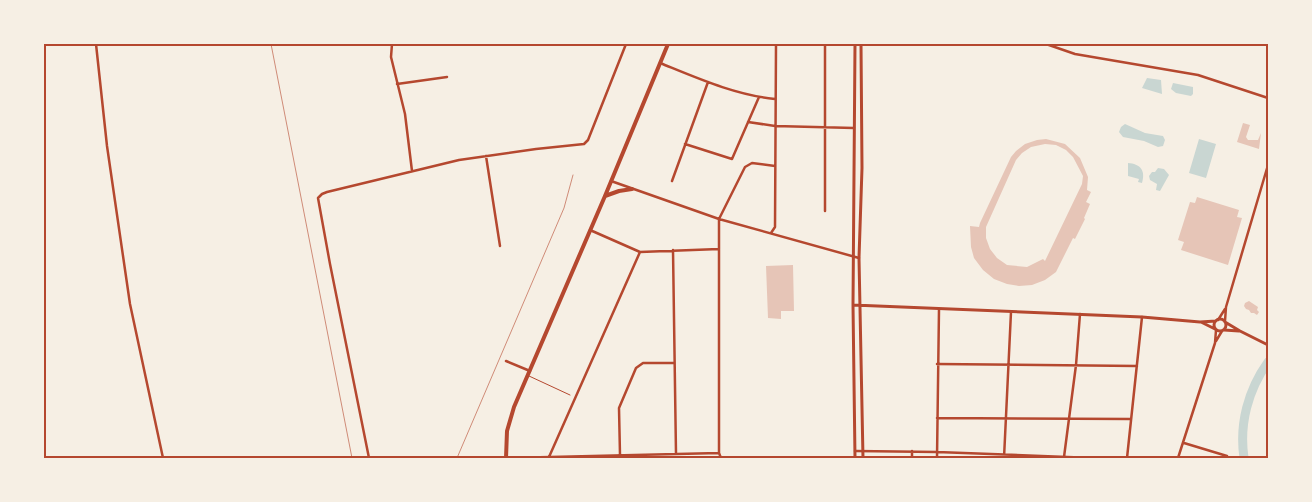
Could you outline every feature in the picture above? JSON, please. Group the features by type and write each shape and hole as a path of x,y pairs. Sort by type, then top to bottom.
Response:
{"main road":[{"path":"506,458 508,426 668,44"},
{"path":"605,196 632,189"}],"street":[{"path":"96,44 107,146 130,304 163,458"},
{"path":"392,44 392,57 405,114 412,171"},
{"path":"369,458 318,198 322,194 412,171 486,156 587,143 626,44"},
{"path":"771,233 775,227 776,44"},
{"path":"785,44 826,44 825,211"},
{"path":"855,44 853,305 855,458"},
{"path":"861,44 862,168 859,258 863,458"},
{"path":"1046,44 1058,49 1095,58 1198,75 1268,98"},
{"path":"660,63 708,82 759,97 776,99"},
{"path":"397,84 447,77"},
{"path":"672,181 708,82"},
{"path":"685,144 732,159 759,97"},
{"path":"854,105 861,105"},
{"path":"748,122 775,126 854,128"},
{"path":"486,156 500,246"},
{"path":"721,458 718,219 745,166 752,163 775,166"},
{"path":"1215,342 1226,326 1226,307 1268,165"},
{"path":"611,181 718,219 859,258"},
{"path":"590,230 640,252 719,249"},
{"path":"673,250 676,454"},
{"path":"549,456 640,252"},
{"path":"853,305 1142,317 1200,322 1217,320 1225,321 1268,346"},
{"path":"1178,458 1215,342 1216,329 1214,325 1226,307"},
{"path":"937,458 938,309"},
{"path":"1004,458 1011,312"},
{"path":"1064,458 1076,365 1080,314"},
{"path":"1126,458 1142,317"},
{"path":"1200,322 1223,331 1240,331"},
{"path":"506,361 530,371"},
{"path":"620,455 619,408 636,368 643,363 675,363"},
{"path":"937,364 1137,366"},
{"path":"937,418 1131,419"},
{"path":"1184,443 1227,456 1226,458"},
{"path":"855,451 912,451 1093,458"},
{"path":"912,451 912,458"},
{"path":"506,458 720,453"},
{"path":"479,458 484,458"}],"lane":[{"path":"528,376 570,394"}],"shaded area":[{"path":"1147,78 1161,80 1162,94 1142,88"},
{"path":"1173,83 1193,87 1193,94 1191,96 1176,93 1171,89"},
{"path":"1125,124 1145,133 1163,136 1165,140 1163,146 1158,147 1144,141 1123,137 1119,132"},
{"path":"1199,139 1216,144 1206,178 1189,173"},
{"path":"1128,163 1141,168 1143,175 1142,183 1138,182 1139,179 1128,176"},
{"path":"1158,168 1164,169 1169,175 1160,191 1156,190 1157,184 1150,180 1149,176"}],"building":[{"path":"1243,123 1250,125 1246,137 1248,140 1258,140 1261,133 1259,149 1237,142"},
{"path":"1046,139 1065,144 1080,158 1088,177 1087,190 1091,192 1086,202 1090,204 1075,239 1073,238 1056,272 1045,280 1032,285 1019,286 994,279 983,270 974,258 971,247 970,226 979,227 1011,157 1025,144","holes":["1045,144 1056,145 1066,150 1073,157 1083,176 1082,184 1045,261 1043,259 1027,267 1007,265 997,258 990,249 986,238 986,227 1016,160 1031,147"]},
{"path":"1197,197 1239,210 1237,217 1242,218 1228,265 1181,250 1184,242 1178,240 1190,202 1195,203"},
{"path":"793,265 794,311 781,311 781,319 768,318 766,266"},
{"path":"1249,301 1258,307 1257,310 1259,312 1257,315 1251,313 1244,306"}],"waterway":[{"path":"1244,458 1244,420 1250,396 1268,362"}],"railway":[{"path":"271,44 352,458"},
{"path":"457,458 564,208 573,175"}]}
